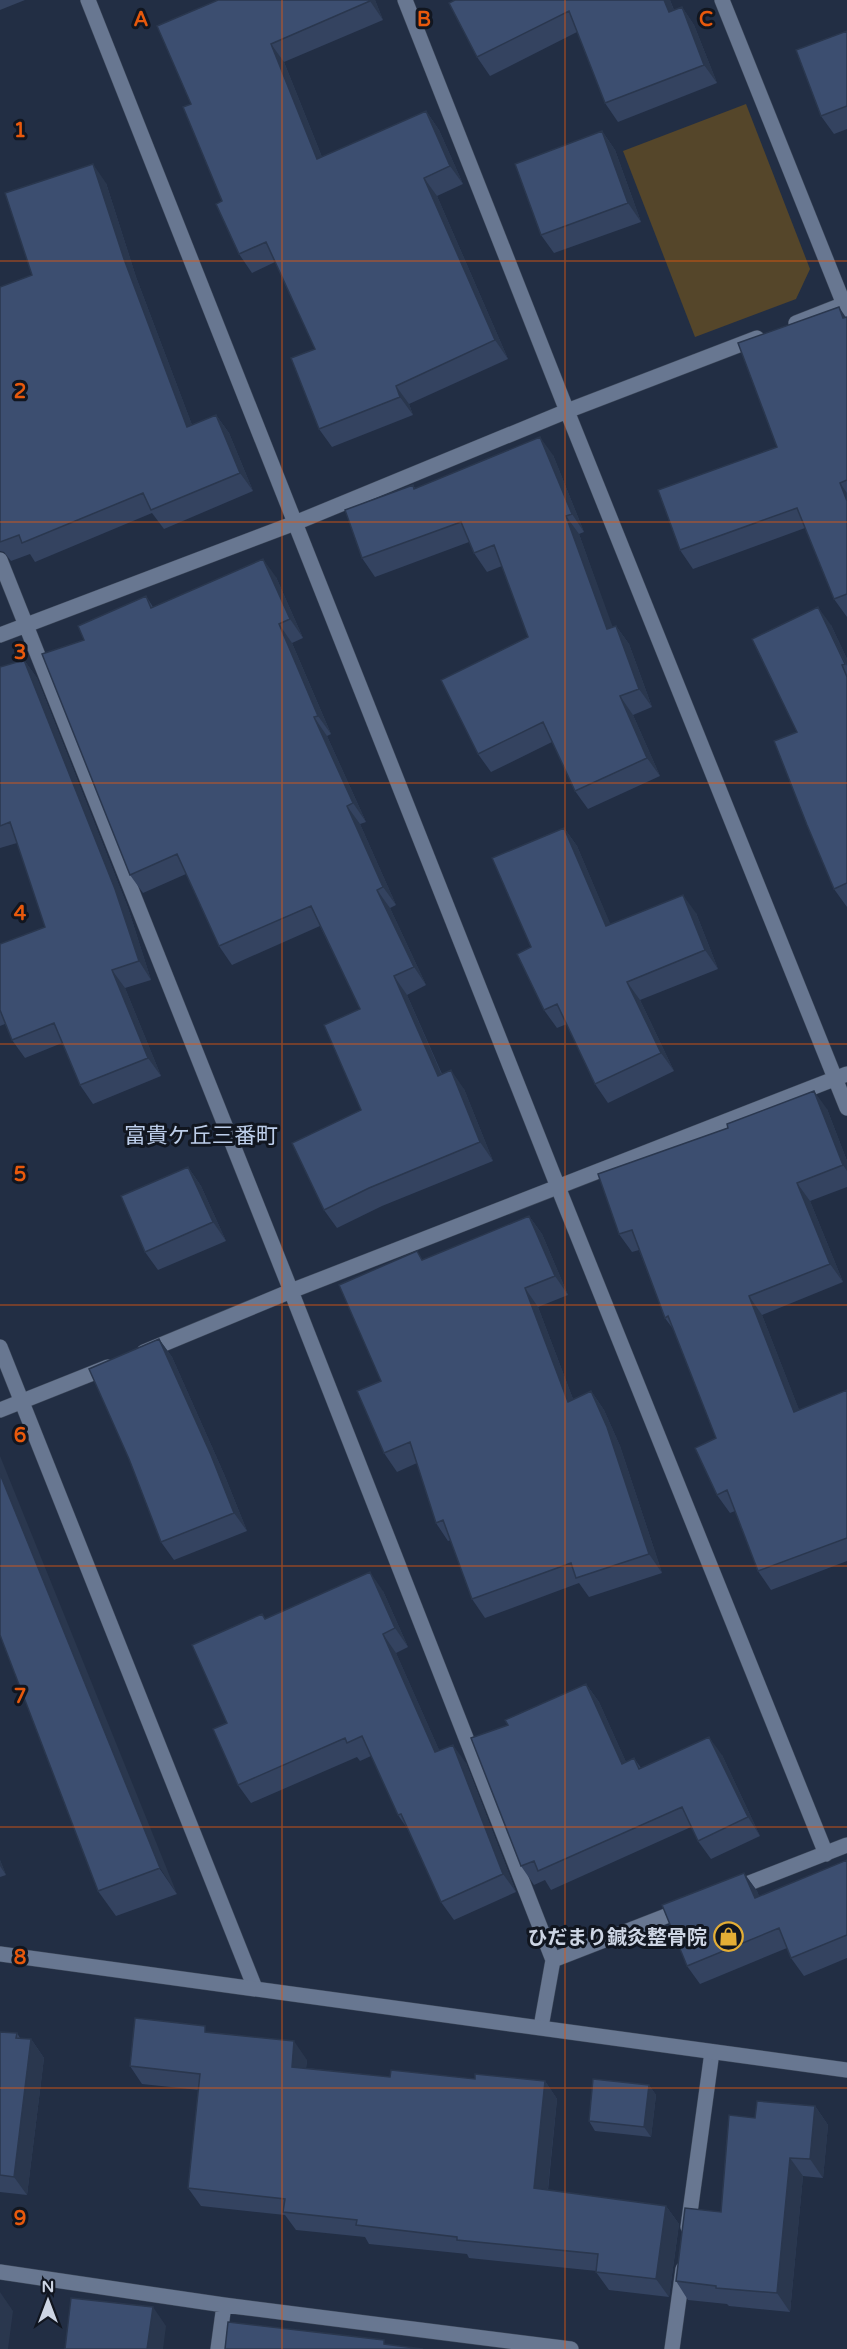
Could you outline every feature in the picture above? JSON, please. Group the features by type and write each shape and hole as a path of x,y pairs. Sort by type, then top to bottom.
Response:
{"street":[{"path":"88,0 558,1186 826,1854"},
{"path":"405,0 567,411 841,1077 847,1108"},
{"path":"0,635 295,523 567,411 846,306 722,0"},
{"path":"0,560 553,1960 541,2027"},
{"path":"0,1410 558,1186 841,1077"},
{"path":"0,1347 255,1988"},
{"path":"717,1896 847,1845"},
{"path":"553,1960 695,1905"},
{"path":"0,1954 847,2070"},
{"path":"672,2349 712,2052"},
{"path":"0,2272 224,2305 571,2349"},
{"path":"218,2349 224,2305"}],"shaded area":[{"path":"746,104 810,269 796,299 695,337 623,151"}],"building":[{"path":"218,0 370,0 271,44 317,159 426,111 450,166 424,178 495,340 396,386 400,397 319,429 291,358 315,349 266,242 239,254 216,204 222,201 183,107 191,104 157,26"},
{"path":"455,0 664,0 669,12 682,7 704,65 605,103 569,11 477,57 449,3"},
{"path":"847,31 847,106 821,116 796,50"},
{"path":"602,131 628,203 541,235 515,164"},
{"path":"93,164 124,259 187,427 216,415 240,473 151,510 143,493 22,543 19,535 0,542 0,287 32,275 5,193"},
{"path":"839,307 843,318 847,317 847,480 840,483 847,501 847,594 834,599 797,508 680,550 658,490 777,447 738,343"},
{"path":"540,437 572,514 566,516 607,629 616,626 639,689 620,696 647,758 575,791 543,722 478,754 441,680 528,637 494,545 474,553 461,522 362,558 345,510 413,485 414,489"},
{"path":"263,559 290,619 279,624 318,716 314,717 353,803 347,806 383,887 377,890 414,967 394,976 438,1076 451,1070 480,1142 369,1188 324,1210 292,1143 361,1110 324,1025 360,1009 311,906 219,946 177,854 130,875 42,654 84,640 78,626 146,596 151,608"},
{"path":"818,607 845,664 842,665 847,677 847,883 834,889 774,741 797,732 752,639"},
{"path":"24,660 115,889 139,961 112,970 148,1058 80,1085 54,1023 12,1040 0,1010 0,944 45,927 10,822 0,826 0,667"},
{"path":"564,828 606,926 683,895 705,950 627,982 661,1053 595,1084 557,1004 544,1010 517,954 531,947 492,858"},
{"path":"814,1091 843,1165 797,1183 830,1264 749,1296 794,1412 847,1390 847,1538 758,1571 727,1490 717,1495 695,1448 716,1438 668,1316 665,1318 632,1230 619,1234 598,1174 728,1128 727,1124"},
{"path":"188,1167 213,1222 145,1252 121,1196"},
{"path":"529,1216 555,1276 525,1288 568,1402 591,1391 607,1427 649,1554 576,1578 571,1563 472,1599 443,1520 436,1523 410,1442 384,1453 357,1391 381,1381 339,1285 417,1251 422,1260"},
{"path":"159,1339 211,1455 234,1513 161,1542 129,1459 89,1369"},
{"path":"0,1474 160,1868 98,1891 0,1635"},
{"path":"370,1572 395,1628 383,1634 435,1752 453,1745 503,1874 441,1902 362,1736 347,1743 345,1738 238,1785 213,1729 227,1723 192,1645 262,1614 265,1619"},
{"path":"586,1684 622,1764 634,1758 639,1769 709,1737 748,1817 698,1841 682,1807 538,1871 534,1861 521,1866 471,1738 508,1725 505,1720"},
{"path":"847,1860 847,1935 791,1958 779,1928 687,1966 662,1905 744,1873 755,1898"},
{"path":"135,2018 205,2026 205,2032 294,2041 292,2067 390,2077 391,2070 475,2079 475,2074 545,2081 534,2188 666,2206 656,2279 596,2272 598,2254 457,2240 457,2237 356,2225 357,2220 283,2212 285,2199 188,2188 200,2074 130,2066"},
{"path":"0,2032 17,2033 16,2038 31,2039 14,2177 0,2175"},
{"path":"593,2079 649,2085 644,2127 589,2121"},
{"path":"757,2101 815,2106 810,2159 790,2158 777,2293 716,2288 716,2286 676,2281 685,2208 721,2212 729,2115 755,2118"},
{"path":"71,2298 153,2307 147,2349 65,2349"},
{"path":"228,2322 384,2340 384,2344 423,2349 225,2349"}],"place":[{"name":"ひだまり鍼灸整骨院","path":"728,1937"}],"district":[{"name":"富貴ケ丘三番町","path":"201,1135"}]}
